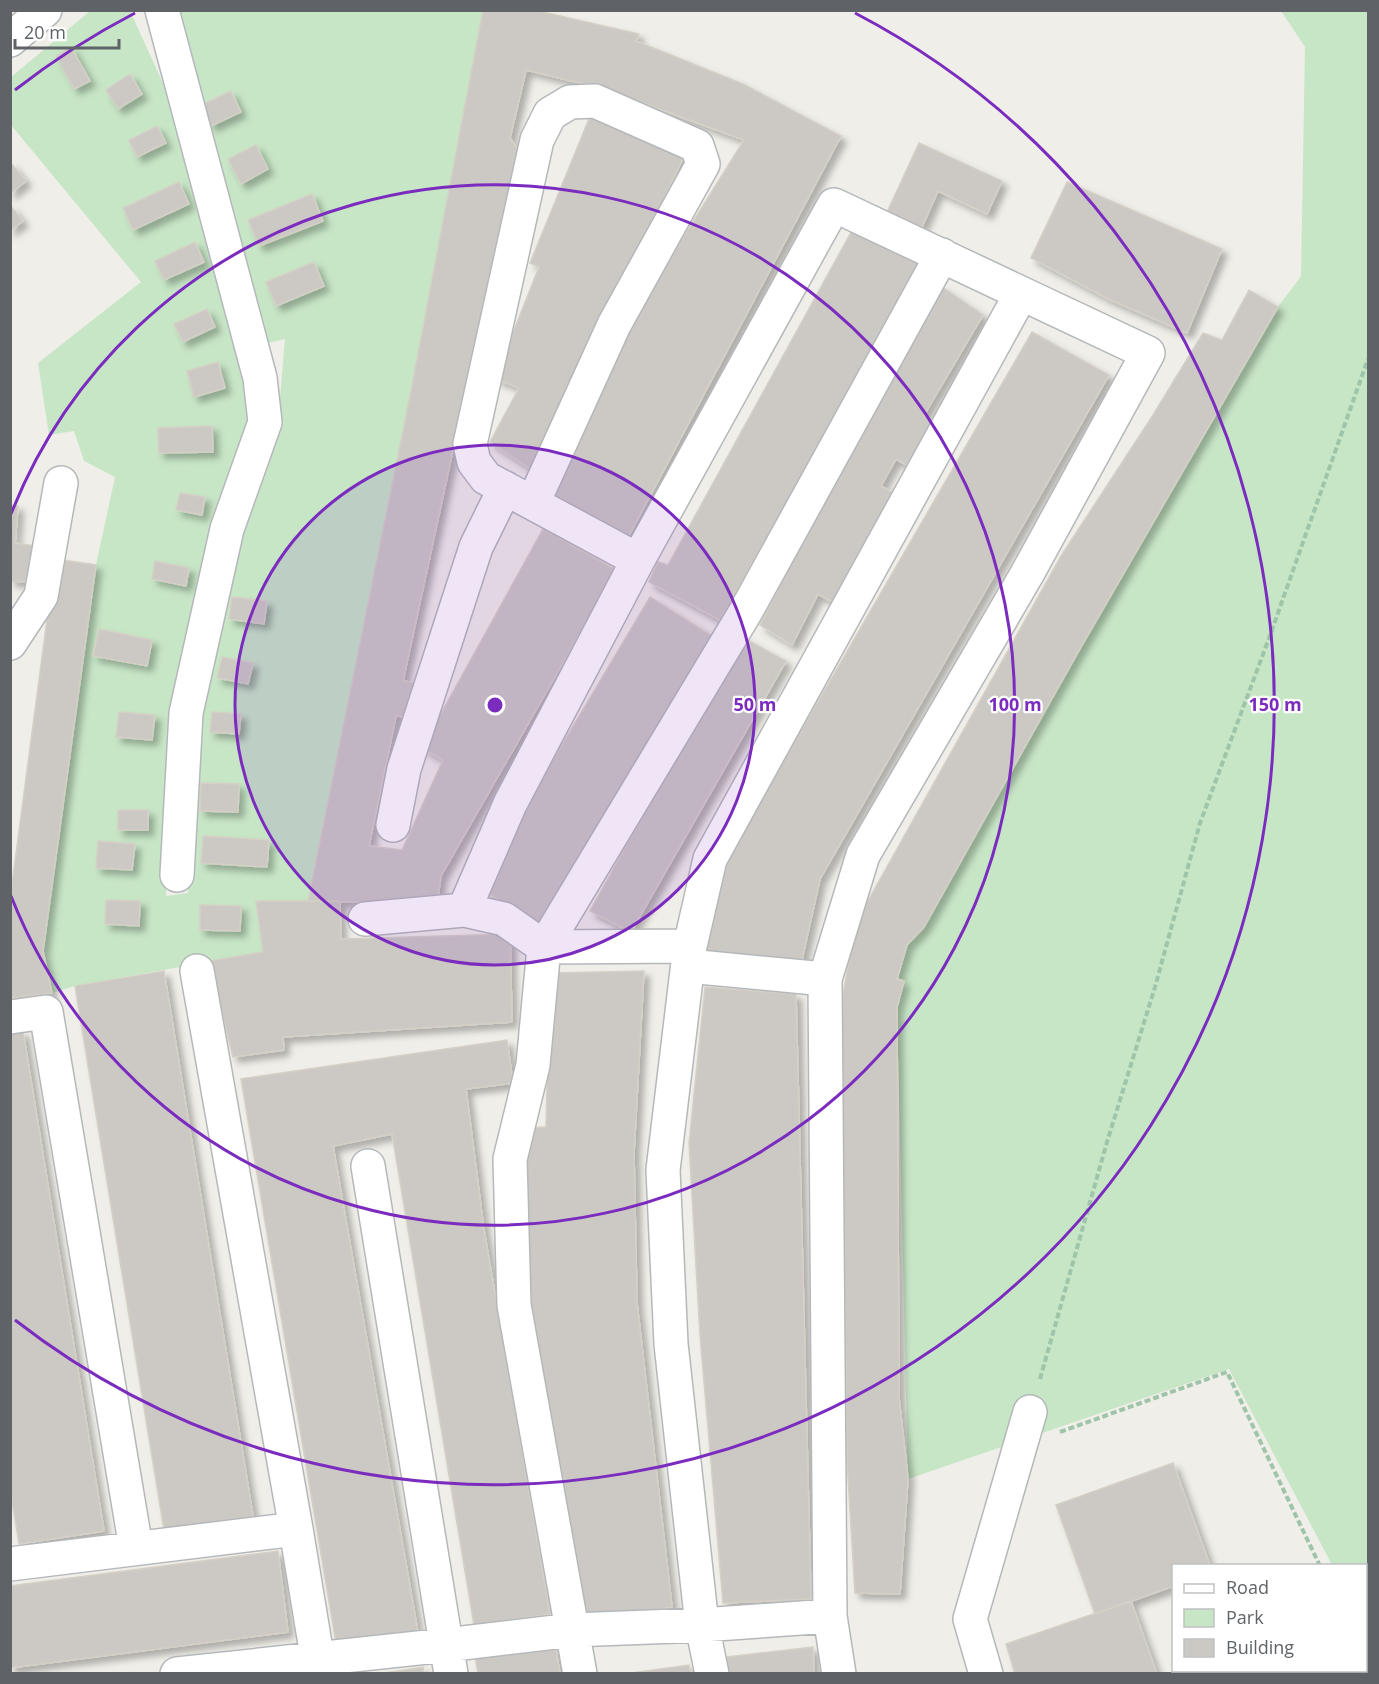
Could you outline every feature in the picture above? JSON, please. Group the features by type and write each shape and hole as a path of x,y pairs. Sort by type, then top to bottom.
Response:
{"lane":[{"path":"10,40 45,10"},
{"path":"162,10 260,378 265,422 227,529 186,713 177,875"},
{"path":"533,503 614,325 704,164 697,146 595,101 570,102 550,114 537,140 470,444 474,462 486,478 638,560"},
{"path":"464,910 510,804 638,560 834,205 1148,353 1027,574 863,855 825,979 830,1616 839,1674"},
{"path":"580,1674 514,1305 510,1159 533,1065 544,947 746,611 942,255"},
{"path":"712,1674 702,1625 671,1344 663,1170 689,956 710,860 1021,294"},
{"path":"10,643 41,596 61,483"},
{"path":"393,825 404,769 476,547 505,488"},
{"path":"365,919 464,910 504,919 544,947 689,956 825,979"},
{"path":"197,971 297,1529 319,1666"},
{"path":"10,1017 46,1012 136,1548"},
{"path":"368,1166 448,1659"},
{"path":"986,1674 970,1619 1030,1413"},
{"path":"10,1564 297,1529"},
{"path":"177,1674 448,1659 572,1630 702,1625 830,1616"}],"path":[{"path":"1030,1413 1107,1142 1155,987 1200,823 1268,641 1368,358"},
{"path":"1020,1446 1227,1372 1319,1564"}],"green space":[{"path":"90,11 130,11 181,123 236,322 251,450 201,566 174,698 166,896 188,893 195,704 280,398 285,339 264,344 170,11 483,11 411,391 308,901 257,901 263,952 75,986 52,993 43,951 96,565 115,477 84,461 74,431 49,435 38,363 141,282 11,125 10,78"},
{"path":"1281,11 1368,11 1368,1613 1367,1564 1331,1564 1229,1369 908,1479 897,1007 903,981 897,979 907,945 1278,307 1301,276 1305,47"}],"building":[{"path":"483,10 534,10 639,34 636,41 743,84 841,136 624,545 551,505 624,332 744,140 605,89 526,70 510,138 518,150 403,681 416,683 409,717 396,716 369,846 402,850 443,760 422,748 543,529 616,570 441,876 437,904 308,901 411,391"},
{"path":"71,47 90,81 74,89 56,56"},
{"path":"130,74 142,94 118,109 106,90"},
{"path":"231,91 241,112 211,126 201,105"},
{"path":"591,114 684,156 534,471 490,442 519,388 495,378 539,267 530,263"},
{"path":"157,126 166,143 137,157 129,140"},
{"path":"919,143 1002,181 987,214 938,191 922,227 887,212"},
{"path":"256,145 268,169 241,184 228,159"},
{"path":"10,162 26,181 10,194"},
{"path":"179,182 189,204 133,230 123,208"},
{"path":"1067,182 1222,249 1187,333 1111,300 1031,258"},
{"path":"312,194 323,221 259,246 248,220"},
{"path":"10,205 23,221 10,231"},
{"path":"855,225 922,263 720,620 649,582 658,562 668,565"},
{"path":"195,242 204,262 164,280 155,261"},
{"path":"314,262 324,286 276,306 266,282"},
{"path":"941,286 983,315 924,415 936,425 910,467 896,459 881,486 902,498 838,605 818,594 792,645 760,625 844,459"},
{"path":"1249,290 1278,307 1078,652 924,927 907,945 897,979 904,981 897,1007 899,1398 908,1479 900,1594 855,1593 847,1461 842,1001 855,924 1061,556 1153,415 1203,333 1222,340"},
{"path":"207,309 215,327 183,342 174,324"},
{"path":"1032,332 1109,375 820,879 799,973 705,964 714,881"},
{"path":"218,362 225,388 194,397 187,371"},
{"path":"212,426 213,452 159,453 158,428"},
{"path":"180,493 205,497 202,515 176,510"},
{"path":"10,505 18,506 15,543 41,547 38,582 10,581"},
{"path":"55,559 96,565 43,951 52,993 10,998 10,899"},
{"path":"155,561 189,568 186,586 152,579"},
{"path":"232,597 267,601 264,624 229,619"},
{"path":"650,597 712,636 547,927 485,892 525,807"},
{"path":"99,629 152,640 147,666 93,656"},
{"path":"742,637 786,661 631,932 590,911"},
{"path":"222,657 253,663 248,684 217,678"},
{"path":"119,712 155,715 152,740 116,737"},
{"path":"212,712 241,714 239,734 210,732"},
{"path":"201,783 239,784 238,812 200,811"},
{"path":"118,810 148,810 148,830 118,830"},
{"path":"203,836 269,840 267,867 201,863"},
{"path":"98,841 135,844 132,870 96,868"},
{"path":"106,900 140,901 139,926 105,924"},
{"path":"256,901 340,901 341,939 510,934 512,1022 283,1037 284,1050 233,1057 209,961 263,952"},
{"path":"200,905 241,906 240,931 200,930"},
{"path":"164,971 253,1516 164,1530 75,986"},
{"path":"644,971 634,1153 637,1303 672,1607 587,1620 521,1254 525,1128 546,1127 550,973"},
{"path":"705,987 796,994 811,1599 723,1603 700,1335 689,1143"},
{"path":"23,1031 104,1531 19,1544 10,1489 10,1033"},
{"path":"507,1040 513,1083 466,1089 484,1230 550,1614 474,1625 392,1134 333,1146 419,1638 337,1649 241,1079"},
{"path":"1173,1463 1209,1564 1172,1564 1172,1587 1095,1614 1056,1505"},
{"path":"278,1551 288,1632 10,1668 10,1586"},
{"path":"1131,1601 1157,1674 1015,1674 1006,1644"},
{"path":"555,1645 560,1674 478,1674 475,1656"},
{"path":"813,1647 814,1674 728,1674 727,1657"},
{"path":"689,1665 691,1674 624,1674"},
{"path":"423,1667 424,1674 378,1674"}]}
